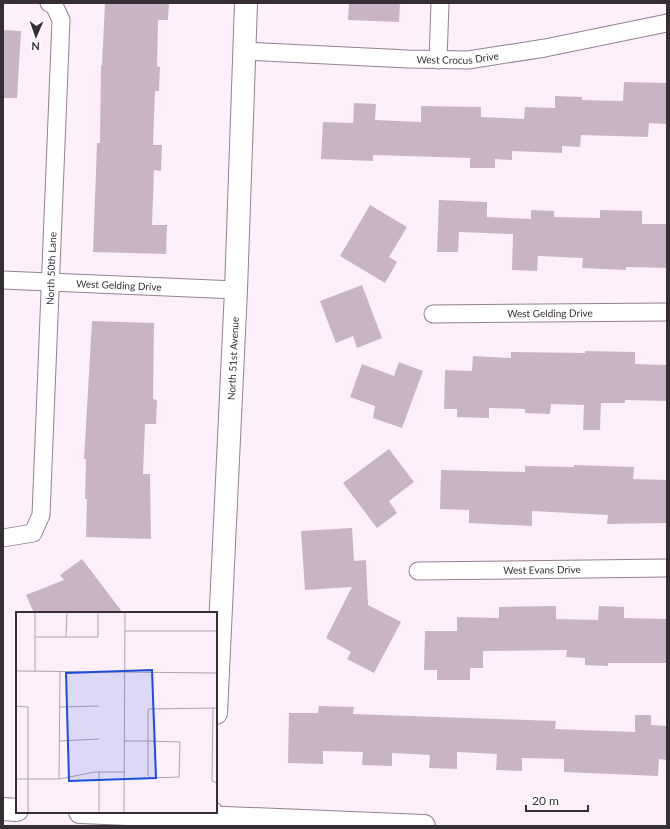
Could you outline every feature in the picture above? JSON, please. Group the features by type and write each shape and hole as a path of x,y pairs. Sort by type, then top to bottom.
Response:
{"main road":[{"name":"North 51st Avenue","path":"217,692 236,290 246,3"},
{"path":"3,810 16,810"},
{"path":"102,813 424,826"}],"street":[{"path":"438,60 440,3"},
{"name":"North 50th Lane","path":"3,538 33,533 41,515 61,20 51,4"},
{"name":"West Crocus Drive","path":"244,51 438,60 476,59 544,48 667,23"},
{"name":"West Gelding Drive","path":"3,280 236,290"},
{"name":"West Gelding Drive","path":"433,314 667,312"},
{"name":"West Evans Drive","path":"418,570 667,568"}],"building":[{"path":"105,3 169,3 168,20 158,20 157,66 160,67 159,91 155,91 153,145 162,145 161,171 154,170 152,225 167,225 166,254 93,252 97,143 100,143 101,65"},
{"path":"349,3 400,3 399,22 348,20"},
{"path":"3,30 21,31 17,98 3,98"},
{"path":"624,82 667,83 667,124 649,123 648,137 581,135 580,147 562,146 562,153 512,151 512,160 495,159 495,168 470,168 470,158 373,155 373,161 321,159 323,122 353,123 354,103 376,104 375,120 421,122 421,106 481,107 481,117 524,119 525,107 555,108 555,96 582,97 582,100 623,101"},
{"path":"439,200 487,202 487,217 531,219 531,210 554,211 554,217 600,218 600,210 642,211 642,224 667,224 667,268 626,267 626,270 582,268 583,258 538,256 537,271 512,270 513,234 459,232 458,252 437,252"},
{"path":"370,205 407,227 389,257 397,262 385,283 340,256"},
{"path":"362,285 382,338 357,348 353,336 336,343 320,301"},
{"path":"92,321 154,323 153,399 157,400 156,424 145,424 143,474 150,474 151,539 86,537 86,459 84,459"},
{"path":"585,351 635,352 635,364 667,365 667,401 625,400 625,403 601,403 600,430 583,430 584,405 551,404 550,414 525,413 525,409 489,408 489,418 457,417 457,409 444,409 445,370 472,371 473,356 511,358 511,352 585,353"},
{"path":"399,362 423,371 402,428 373,418 375,406 350,397 362,364 394,376"},
{"path":"389,449 414,482 389,501 397,513 377,528 343,483"},
{"path":"574,465 634,467 633,479 667,480 667,523 607,524 608,515 532,511 532,526 469,523 469,510 440,509 441,470 525,472 525,466 574,467"},
{"path":"352,528 354,561 366,560 368,605 401,622 374,673 347,659 351,652 326,638 352,587 305,590 301,531"},
{"path":"82,559 122,612 34,612 26,595 64,580 60,575"},
{"path":"556,606 556,619 598,620 599,606 624,607 624,618 667,619 667,663 608,663 608,666 585,665 585,658 566,657 567,650 483,651 483,668 470,668 470,680 437,680 437,670 424,670 425,631 457,631 457,617 499,618 499,607"},
{"path":"319,706 354,707 353,714 556,721 555,729 635,732 635,715 651,715 651,725 667,726 667,760 659,759 658,776 564,772 564,759 522,758 522,771 496,770 497,754 457,752 457,769 429,768 430,755 392,753 392,766 362,765 363,752 323,751 323,764 288,763 289,713 318,713"}]}
